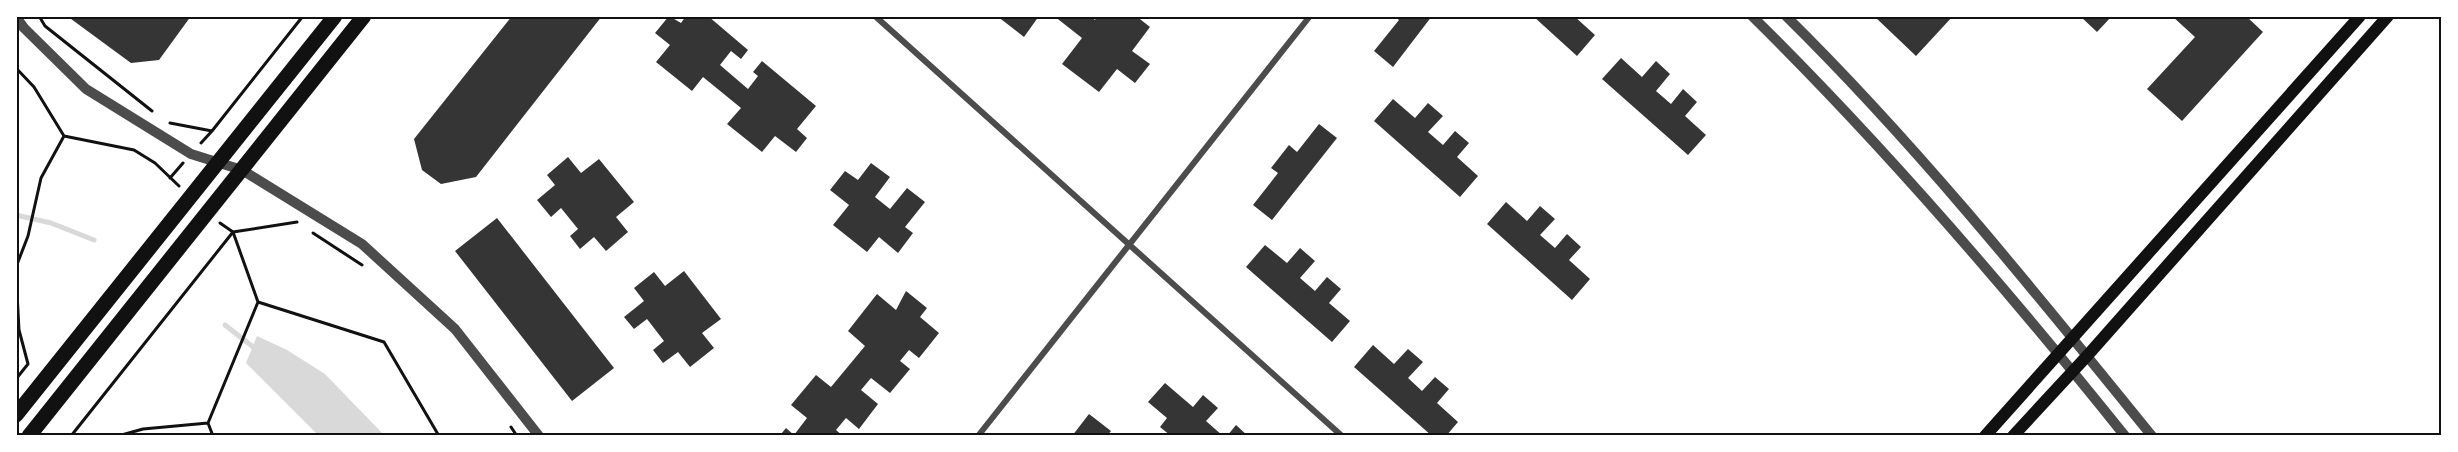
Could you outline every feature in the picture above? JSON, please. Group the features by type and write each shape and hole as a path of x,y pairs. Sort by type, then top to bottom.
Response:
{"main road":[{"path":"16,415 220,163 335,16"},
{"path":"29,435 364,16"},
{"path":"1985,435 2360,16"},
{"path":"2013,435 2087,356 2388,16"}],"street":[{"path":"875,16 1342,435"},
{"path":"978,435 1310,16"},
{"path":"1752,16 1866,134 2072,370 2125,435"},
{"path":"1786,16 1823,53 1959,204 2152,435"},
{"path":"16,17 24,28 86,89 191,154 242,170 362,244 455,329 538,435"}],"path":[{"path":"39,16 45,26 157,115"},
{"path":"170,178 212,130 303,16"},
{"path":"16,68 34,87 64,136 134,150 155,163 191,198"},
{"path":"167,123 212,130"},
{"path":"16,267 28,236 41,178 64,136"},
{"path":"207,214 233,232 258,302 208,423 213,435"},
{"path":"71,435 233,232 296,222 363,266"},
{"path":"16,274 19,330 28,364 16,379"},
{"path":"258,302 384,342 439,435"},
{"path":"505,417 517,435"},
{"path":"118,435 143,429 208,423"}],"shaded area":[{"path":"257,336 287,350 325,374 384,435 318,435 246,363"}],"building":[{"path":"67,16 191,16 159,60 131,63"},
{"path":"512,16 602,16 476,177 441,184 422,170 414,139"},
{"path":"669,16 681,23 686,16 708,16 748,50 741,59 731,51 720,65 748,89 758,76 753,72 762,61 816,106 797,129 807,138 796,152 775,136 762,152 727,124 741,108 703,77 692,91 656,62 670,45 655,33"},
{"path":"997,16 1039,16 1024,37"},
{"path":"1054,16 1090,16 1095,20 1097,16 1136,16 1150,27 1132,51 1150,64 1135,83 1117,69 1099,92 1062,64 1082,38"},
{"path":"1394,16 1432,16 1393,67 1374,51 1399,20"},
{"path":"1533,16 1574,16 1595,35 1577,56"},
{"path":"1874,16 1953,16 1916,56"},
{"path":"2080,16 2112,16 2097,32"},
{"path":"2172,16 2246,16 2263,32 2182,121 2147,89 2195,37"},
{"path":"1621,58 1642,77 1656,61 1670,74 1656,91 1671,104 1683,89 1697,102 1685,116 1706,135 1688,155 1602,79"},
{"path":"1393,99 1415,118 1428,103 1443,116 1428,132 1443,145 1455,131 1469,143 1457,157 1478,176 1460,197 1374,121"},
{"path":"1319,124 1337,138 1272,220 1253,205 1278,173 1271,168 1289,145 1297,152"},
{"path":"568,157 581,173 599,159 634,202 616,217 628,232 606,251 594,237 580,249 570,236 578,229 561,208 551,217 537,200 555,185 547,175"},
{"path":"871,163 890,177 875,197 890,209 907,188 925,202 905,227 913,233 898,253 879,237 867,252 833,225 849,205 830,190 845,171 858,180"},
{"path":"1506,202 1527,221 1540,206 1555,219 1540,235 1555,248 1567,234 1581,247 1569,260 1590,279 1572,300 1487,224"},
{"path":"497,218 614,368 572,401 455,251"},
{"path":"1265,245 1287,263 1300,248 1315,261 1300,278 1315,291 1327,277 1341,289 1329,303 1350,321 1332,342 1246,267"},
{"path":"684,271 721,319 702,333 714,348 690,367 678,352 663,363 653,350 664,341 647,319 634,329 624,317 644,301 634,288 654,272 665,286"},
{"path":"906,291 927,308 920,317 939,333 919,358 909,350 900,361 910,369 890,393 871,378 861,390 878,404 859,429 846,418 836,430 843,436 783,436 781,434 786,428 794,435 807,418 791,405 816,375 831,387 865,346 848,331 877,294 896,310"},
{"path":"1373,345 1394,364 1408,349 1423,362 1408,378 1422,391 1435,377 1449,389 1437,403 1458,422 1446,436 1432,436 1354,367"},
{"path":"1165,383 1193,407 1203,395 1218,408 1206,421 1223,436 1171,436 1160,427 1167,418 1148,402"},
{"path":"1089,414 1111,431 1107,436 1072,436"},
{"path":"1236,425 1248,436 1227,436"}],"waterway":[{"path":"16,215 51,223 94,240"},
{"path":"225,325 257,350"}]}
